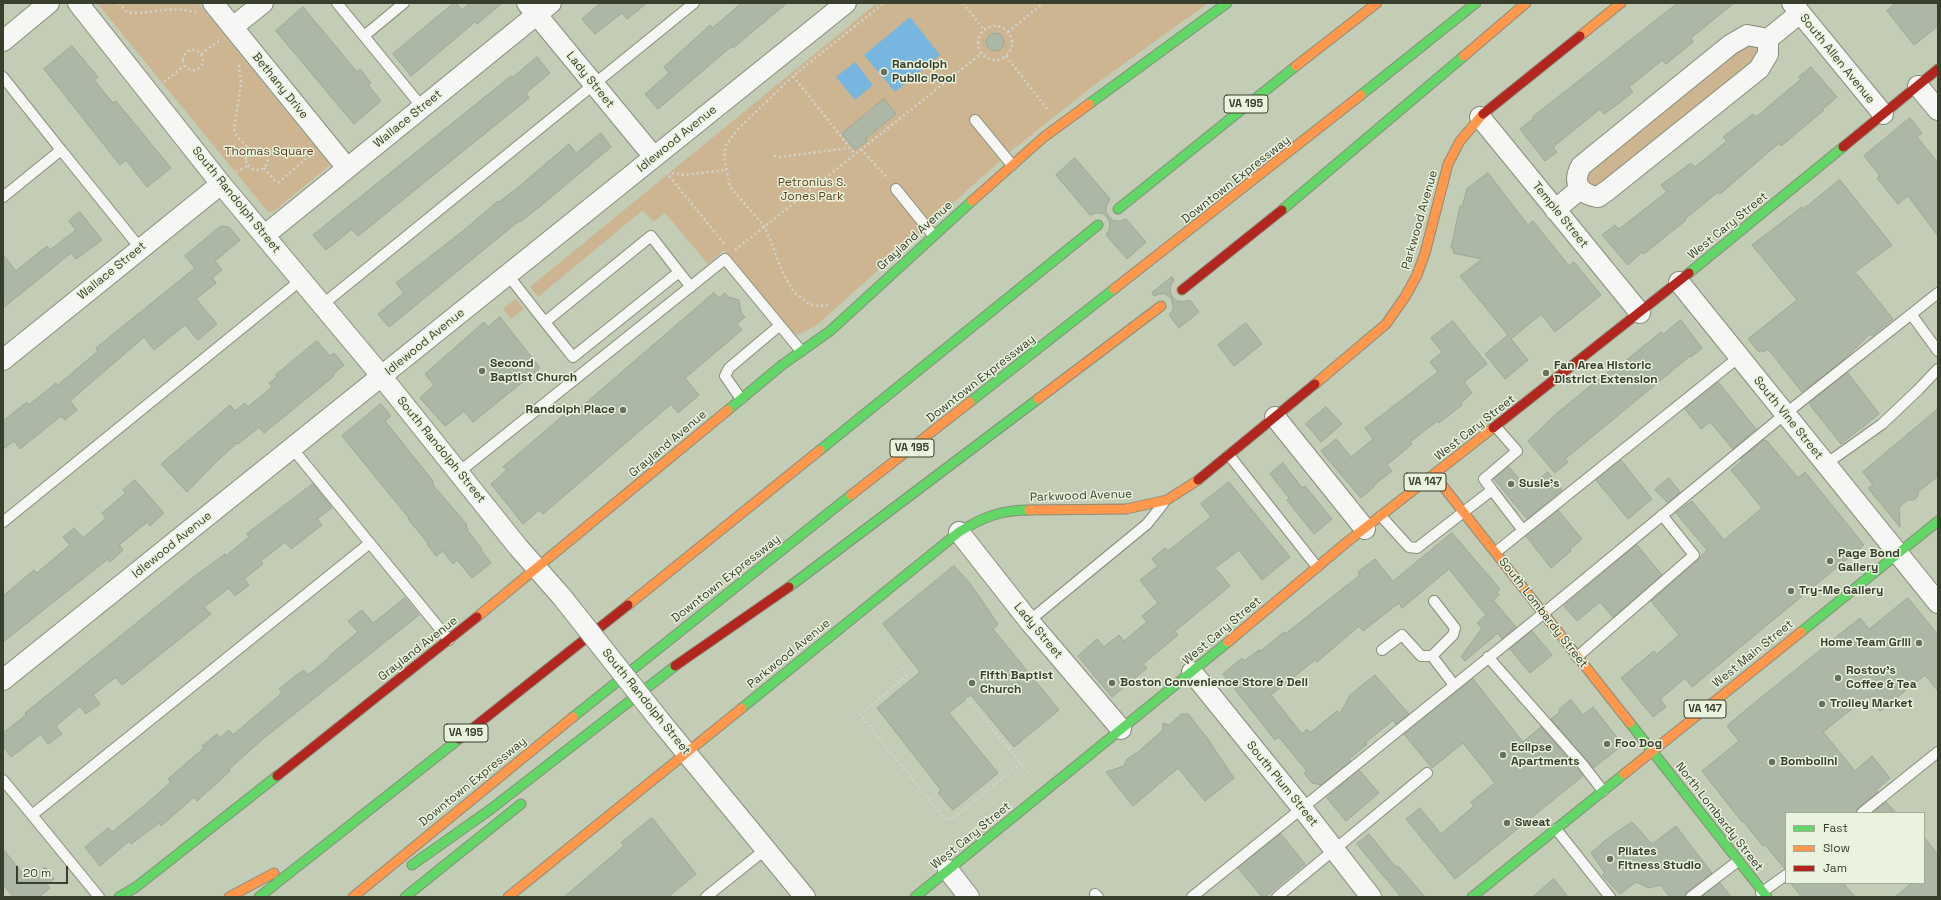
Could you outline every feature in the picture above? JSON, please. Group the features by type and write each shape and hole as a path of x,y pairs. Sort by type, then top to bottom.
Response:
{"main road":[{"name":"Grayland Avenue","path":"119,897 148,877 450,640 741,399 801,351 830,331 933,235 1044,137 1228,3"},
{"path":"1359,17 1372,3"},
{"name":"VA 195","path":"1118,209 1267,88 1377,3"},
{"name":"Downtown Expressway","path":"352,897 529,751 841,503 1226,204 1476,3"},
{"name":"Parkwood Avenue","path":"508,897 959,532 982,518 1011,510 1126,508 1167,500 1192,484 1229,455 1386,324 1405,299 1421,266 1444,178 1454,150 1465,133 1480,117 1621,3"},
{"path":"1182,290 1296,199 1526,4"},
{"name":"West Cary Street","path":"914,897 1192,672 1365,528 1640,313 1938,69"},
{"name":"VA 195","path":"259,897 617,614 1098,225"},
{"path":"405,870 491,809 662,674 767,604 1161,306"},
{"name":"South Lombardy Street","path":"1434,475 1652,751"},
{"name":"West Main Street","path":"1472,897 1938,521"},
{"path":"720,646 767,604"},
{"path":"640,710 652,701"},
{"name":"North Lombardy Street","path":"1652,751 1738,861 1762,895"},
{"path":"405,897 528,799"},
{"path":"229,897 316,852"}],"street":[{"path":"3,41 49,3"},
{"name":"South Randolph Street","path":"78,3 221,184 382,377 518,547 562,597 661,722 805,897"},
{"path":"228,32 263,3"},
{"name":"Idlewood Avenue","path":"3,680 846,3"},
{"name":"Wallace Street","path":"265,235 422,107 538,7"},
{"name":"Lady Street","path":"538,7 594,85 654,157"},
{"name":"Bethany Drive","path":"207,8 347,168"},
{"path":"1768,39 1747,35 1730,46 1581,166 1577,174 1577,182 1580,189 1587,195 1598,198 1759,69 1768,54 1768,39 1796,8"},
{"name":"South Allen Avenue","path":"1796,8 1883,114"},
{"path":"1918,86 1938,110"},
{"name":"Temple Street","path":"1480,117 1640,313"},
{"name":"Wallace Street","path":"3,360 221,184"},
{"path":"1555,210 1580,189"},
{"name":"South Vine Street","path":"1678,282 1938,603"},
{"path":"1275,417 1365,528"},
{"name":"Lady Street","path":"959,532 1029,621 1121,729"},
{"name":"South Plum Street","path":"1192,672 1302,808 1370,897"},
{"path":"948,870 969,897"}],"lane":[{"path":"337,3 422,107"},
{"path":"364,36 404,3"},
{"path":"322,305 694,3"},
{"path":"3,77 140,248"},
{"path":"975,120 1012,164"},
{"path":"3,197 61,150"},
{"path":"896,189 933,235"},
{"path":"545,322 651,236 691,287"},
{"path":"459,472 728,256 780,326 801,351"},
{"path":"573,357 679,272"},
{"path":"508,275 585,372"},
{"path":"3,522 301,280"},
{"path":"1192,897 1544,613 1785,414 1938,293"},
{"path":"1911,314 1938,351"},
{"path":"741,399 725,376 729,368 780,326"},
{"path":"1496,552 1739,357"},
{"path":"1826,464 1882,424 1938,369"},
{"path":"1496,427 1517,450 1484,479 1522,530"},
{"path":"292,448 450,640"},
{"path":"1229,455 1317,567"},
{"path":"1381,516 1409,547 1417,548 1492,490"},
{"path":"1029,621 1147,524 1167,500"},
{"path":"1577,657 1694,555 1662,515"},
{"path":"32,815 370,543"},
{"path":"1382,650 1402,635 1421,656 1432,656 1453,635 1455,628 1434,601"},
{"path":"1432,656 1454,686"},
{"path":"1488,657 1583,765 1603,791"},
{"path":"1863,812 1938,752"},
{"path":"1277,897 1427,773"},
{"path":"3,780 100,897"},
{"path":"1556,829 1610,897"},
{"path":"706,897 766,849"},
{"path":"1691,897 1738,861"},
{"path":"1762,895 1785,875"}],"path":[{"path":"119,3 127,12 132,13 168,8 207,8"},
{"path":"835,302 829,305 819,306 809,304 793,291 783,273 765,227 730,187 724,156 726,145 736,130 793,76 884,3"},
{"path":"963,3 984,30"},
{"path":"1008,32 1043,3"},
{"path":"999,26 1008,32 1011,47 1006,56 990,59 982,53 978,44 980,34 984,30 988,27 999,26"},
{"path":"202,54 228,32"},
{"path":"196,50 202,54 203,64 199,69 189,70 184,66 183,57 187,52 196,50"},
{"path":"726,170 684,175 666,172 728,256 982,53"},
{"path":"1006,56 1049,112"},
{"path":"238,59 241,83 234,131 250,150"},
{"path":"161,84 184,66"},
{"path":"793,76 855,154"},
{"path":"257,147 266,152 268,159 264,168 257,170 248,166 246,156 250,150 257,147"},
{"path":"774,156 778,157 851,148"},
{"path":"861,149 896,189"},
{"path":"264,168 275,181 279,182 308,157 314,158"},
{"path":"898,663 907,675 860,715 945,819 952,819 1021,763"},
{"path":"967,698 1029,773"}],"green space":[{"name":"Thomas Square","path":"97,3 198,3 330,165 274,211 268,212"},
{"name":"Petronius S. Jones Park","path":"877,3 1208,3 1093,86 1011,151 818,324 800,334 794,334 724,250 708,264 665,213 653,222 643,210 538,297 530,287"},
{"path":"1739,45 1757,45 1760,51 1760,56 1600,188 1588,185 1584,175"},
{"path":"516,299 524,309 511,319 503,309"}],"water":[{"path":"910,17 940,55 895,92 864,55"},
{"path":"855,62 873,85 855,100 836,77"}],"building":[{"path":"454,3 456,3 462,10 470,3 502,3 477,24 475,22 411,76 393,54"},
{"path":"601,3 647,3 627,19 622,13 595,34 582,19"},
{"path":"742,3 787,3 733,48 732,46 658,109 645,94 669,73 664,67 710,25 712,28"},
{"path":"1678,3 1734,3 1691,38 1693,42 1666,64 1662,60 1629,87 1633,92 1604,114 1600,109 1553,147 1557,152 1545,161 1520,129 1534,118 1533,117"},
{"path":"1896,3 1938,3 1938,26 1914,45 1887,11"},
{"path":"303,7 357,72 360,69 371,83 368,85 381,101 354,124 276,31"},
{"path":"995,33 1001,36 1004,42 1001,48 995,51 989,48 986,42 989,36"},
{"path":"72,46 98,77 94,80 113,103 116,101 171,168 147,187 126,160 120,165 44,69"},
{"path":"537,57 550,73 526,93 529,98 358,236 352,229 326,250 313,235 511,76 513,77"},
{"path":"1811,67 1837,97 1823,109 1824,110 1781,146 1779,143 1720,194 1718,192 1685,219 1686,220 1644,254 1642,252 1628,265 1602,235 1615,225 1619,229 1667,192 1661,185 1691,163 1695,167 1727,141 1723,137 1753,114 1756,117 1801,79 1799,77"},
{"path":"884,99 896,114 865,139 867,141 855,150 842,134"},
{"path":"1910,118 1922,133 1917,137 1938,163 1938,236 1908,196 1898,204 1877,178 1880,176 1864,156"},
{"path":"601,133 611,147 538,208 520,222 519,221 389,327 378,314 404,293 396,283 463,231 498,201 499,202 516,189 569,144 576,153"},
{"path":"1075,158 1110,199 1107,204 1106,211 1109,217 1114,221 1126,219 1146,242 1127,259 1106,235 1109,230 1110,223 1107,217 1102,213 1090,215 1056,175"},
{"path":"1488,173 1528,225 1533,221 1569,266 1574,262 1601,295 1555,332 1541,314 1511,339 1528,360 1505,379 1485,354 1508,335 1460,276 1482,259 1453,253 1454,249 1451,248 1460,206 1462,207 1467,189"},
{"path":"1840,180 1892,245 1855,272 1893,319 1872,336 1870,334 1840,363 1802,392 1768,349 1763,352 1762,350 1759,352 1748,339 1797,300 1752,245 1802,207 1803,209"},
{"path":"80,212 102,240 76,259 71,253 3,308 3,255 16,271 47,246 50,250 76,230 69,221"},
{"path":"221,226 229,227 240,240 215,261 222,270 212,278 216,283 196,299 217,324 198,340 185,325 154,350 144,337 70,401 77,410 65,420 61,416 20,449 14,441 3,449 3,421 27,402 29,405 56,383 58,385 98,351 96,348 195,268 185,256"},
{"path":"1172,277 1174,280 1170,291 1173,298 1177,301 1183,302 1190,300 1199,312 1179,328 1169,315 1173,310 1171,298 1165,294 1154,296 1152,293"},
{"name":"Randolph Place","path":"714,293 719,298 725,293 728,297 739,300 741,313 745,317 737,324 742,330 685,378 699,395 678,413 671,404 543,514 539,510 523,524 491,484 507,470 503,467 566,413 569,417"},
{"name":"Second Baptist Church","path":"500,317 540,368 473,422 464,411 445,426 420,398 434,385 425,374 484,322 488,327"},
{"path":"1681,320 1702,348 1691,357 1690,356 1565,459 1568,462 1555,473 1528,441 1556,414 1610,370 1612,372 1661,332 1663,334"},
{"path":"1453,321 1487,364 1464,382 1472,393 1461,403 1462,405 1439,423 1437,421 1410,442 1412,444 1387,465 1392,471 1374,485 1375,486 1361,498 1321,451 1336,439 1351,457 1373,439 1365,428 1438,372 1430,362 1442,352 1431,338"},
{"path":"1246,323 1262,344 1234,366 1218,345"},
{"path":"317,341 330,356 334,353 344,365 333,374 334,376 264,433 259,427 238,444 237,443 187,492 161,464 230,405 235,411 245,403 248,407 272,387 269,383 277,377 276,375"},
{"path":"1848,373 1879,414 1841,444 1810,405 1810,402"},
{"path":"1718,382 1756,429 1733,449 1710,422 1701,429 1685,409"},
{"path":"381,404 391,416 385,421 433,481 433,485 467,525 467,530 491,563 472,578 457,560 453,564 443,551 436,556 427,544 428,543 408,519 409,518 342,436"},
{"path":"1326,407 1342,424 1321,442 1306,424"},
{"path":"1938,409 1938,476 1918,492 1918,496 1914,500 1908,500 1899,507 1900,527 1868,488 1873,485 1863,472"},
{"path":"1764,440 1767,441 1798,478 1805,472 1864,545 1692,687 1685,678 1660,699 1666,707 1653,717 1621,678 1654,651 1657,654 1679,635 1651,601 1698,560 1707,550 1676,513 1692,501 1724,540 1762,508 1731,470 1742,461 1741,459"},
{"path":"1621,460 1652,499 1628,519 1596,480"},
{"path":"1283,463 1302,488 1305,486 1332,519 1314,534 1287,500 1289,498 1270,474"},
{"path":"1509,467 1527,489 1548,472 1562,490 1527,519 1494,479"},
{"path":"1669,478 1680,492 1668,503 1655,490"},
{"path":"135,480 164,513 150,526 147,522 119,545 123,550 110,562 108,559 3,642 3,596 34,570 37,573 70,545 63,537 74,528 83,538 106,518 102,513 126,493 123,490"},
{"path":"1229,482 1290,557 1262,580 1239,550 1215,568 1230,586 1175,631 1178,635 1143,664 1147,668 1112,697 1078,656 1097,639 1104,647 1119,635 1124,641 1147,622 1142,616 1158,603 1140,580 1158,566 1152,559 1165,548 1168,551 1211,517 1201,504"},
{"path":"313,484 332,508 317,519 322,525 291,549 285,542 261,561 263,564 244,579 249,585 235,596 229,588 204,607 211,614 122,685 116,677 93,695 100,704 86,714 80,706 56,726 62,734 48,744 41,734 11,757 3,746 3,733 26,715 25,713 191,579 225,554 226,556 249,537 247,534"},
{"path":"1558,510 1582,539 1570,549 1571,551 1551,568 1526,536"},
{"path":"1452,533 1500,589 1497,592 1499,595 1493,600 1516,627 1502,639 1498,633 1465,661 1461,657 1482,628 1477,623 1486,615 1449,569 1402,608 1399,603 1363,631 1359,626 1317,662 1315,660 1271,695 1302,734 1307,729 1310,733 1337,711 1340,714 1350,695 1375,675 1409,714 1396,724 1393,720 1365,743 1367,744 1349,759 1351,761 1321,785 1312,783 1304,773 1307,771 1279,737 1275,740 1223,674 1242,658 1244,661 1259,650 1261,651 1284,632 1285,634 1360,575 1358,572 1375,559 1393,581"},
{"path":"1637,545 1662,575 1613,617 1600,602 1577,621 1564,606"},
{"name":"Fifth Baptist Church","path":"954,566 969,582 998,624 993,629 1059,710 1014,747 971,695 949,713 998,773 953,810 938,793 941,790 877,708 920,672 883,624"},
{"path":"405,598 419,615 264,738 229,769 230,771 197,801 194,797 161,826 159,823 131,844 129,841 100,866 85,847 108,828 112,832 144,806 171,782 168,779 204,748 202,746 217,734 220,738 229,730 233,735 282,693 279,689 304,670 308,675 330,657 329,656 358,632 348,621 362,610 373,623"},
{"path":"1908,598 1938,635 1938,691 1925,675 1880,711 1868,696 1823,732 1855,771 1872,756 1890,778 1876,790 1878,792 1858,808 1856,812 1785,812 1785,869 1765,845 1763,846 1743,821 1742,822 1702,771 1739,741 1727,726 1748,708 1860,618 1869,629"},
{"path":"1532,631 1552,655 1530,673 1510,649"},
{"path":"1473,679 1523,742 1541,727 1583,776 1455,879 1406,819 1420,808 1441,834 1474,806 1471,802 1495,783 1463,743 1432,768 1404,734"},
{"path":"1571,700 1583,715 1593,707 1623,745 1593,768 1551,719"},
{"path":"1182,714 1188,714 1207,738 1234,778 1205,801 1178,768 1133,806 1106,772 1124,766 1127,759 1138,752 1163,730 1163,723 1169,725"},
{"path":"1359,770 1379,793 1346,821 1327,798"},
{"path":"1886,802 1895,812 1873,812"},
{"path":"652,818 696,874 668,897 564,897 624,846 621,843"},
{"path":"1632,822 1652,844 1676,826 1712,873 1687,892 1685,897 1670,897 1660,885 1649,888 1636,882 1620,894 1602,875 1605,873 1591,853 1607,839"},
{"path":"1281,834 1305,864 1265,897 1262,897 1238,868"},
{"path":"1369,834 1394,865 1400,868 1425,897 1401,897 1357,844"},
{"path":"1925,838 1938,855 1938,897 1895,897 1911,884 1925,884"},
{"path":"3,849 28,880 45,867 54,879 47,885 50,888 39,897 13,897 3,884"},
{"path":"1554,879 1568,897 1533,897"},
{"path":"1720,883 1731,897 1702,897"},
{"path":"1792,884 1844,884 1855,897 1802,897"}],"traffic: fast":[{"path":"1089,104 1227,3"},
{"path":"1361,95 1476,3"},
{"path":"1282,210 1464,56"},
{"path":"1118,209 1296,66"},
{"path":"1689,273 1843,147"},
{"path":"728,410 782,365 830,331 972,201"},
{"path":"820,450 1098,225"},
{"path":"970,402 1114,289"},
{"path":"789,587 1038,399"},
{"path":"573,717 851,495"},
{"path":"742,708 959,532 992,515 1010,511 1029,510"},
{"path":"1801,632 1938,521"},
{"path":"915,897 1228,642"},
{"path":"412,865 491,809 675,666"},
{"path":"1630,723 1767,897"},
{"path":"259,897 459,739"},
{"path":"1472,897 1624,774"},
{"path":"119,897 136,887 277,776"},
{"path":"405,897 521,804"}],"traffic: slow":[{"path":"1296,66 1377,3"},
{"path":"1464,56 1526,3"},
{"path":"1580,36 1621,3"},
{"path":"1114,289 1361,95"},
{"path":"972,201 1044,137 1089,104"},
{"path":"1315,384 1386,324 1405,297 1417,275 1425,253 1448,164 1460,141 1483,114"},
{"path":"1038,399 1161,306"},
{"path":"851,495 970,402"},
{"path":"477,617 728,410"},
{"path":"1228,642 1347,542 1493,428"},
{"path":"628,605 820,450"},
{"path":"1434,475 1630,723"},
{"path":"1029,510 1126,509 1167,500 1198,480"},
{"path":"1624,774 1801,632"},
{"path":"508,897 742,708"},
{"path":"353,897 573,717"},
{"path":"229,897 274,873"}],"traffic: jam":[{"path":"1483,114 1580,36"},
{"path":"1843,147 1938,69"},
{"path":"1182,290 1282,210"},
{"path":"1493,428 1689,273"},
{"path":"1198,480 1315,384"},
{"path":"675,666 789,587"},
{"path":"459,739 628,605"},
{"path":"277,776 477,617"}],"place":[{"name":"Randolph Public Pool","path":"884,72"},
{"name":"Second Baptist Church","path":"482,371"},
{"name":"Fan Area Historic District Extension","path":"1546,373"},
{"name":"Randolph Place","path":"623,410"},
{"name":"Susie's","path":"1511,484"},
{"name":"Page Bond Gallery","path":"1830,561"},
{"name":"Try-Me Gallery","path":"1791,591"},
{"name":"Home Team Grill","path":"1919,643"},
{"name":"Rostov's Coffee & Tea","path":"1838,678"},
{"name":"Fifth Baptist Church","path":"972,683"},
{"name":"Boston Convenience Store & Deli","path":"1112,683"},
{"name":"Trolley Market","path":"1822,704"},
{"name":"Foo Dog","path":"1607,744"},
{"name":"Eclipse Apartments","path":"1503,755"},
{"name":"Bombolini","path":"1772,762"},
{"name":"Sweat","path":"1507,823"},
{"name":"Pilates Fitness Studio","path":"1610,859"}]}
